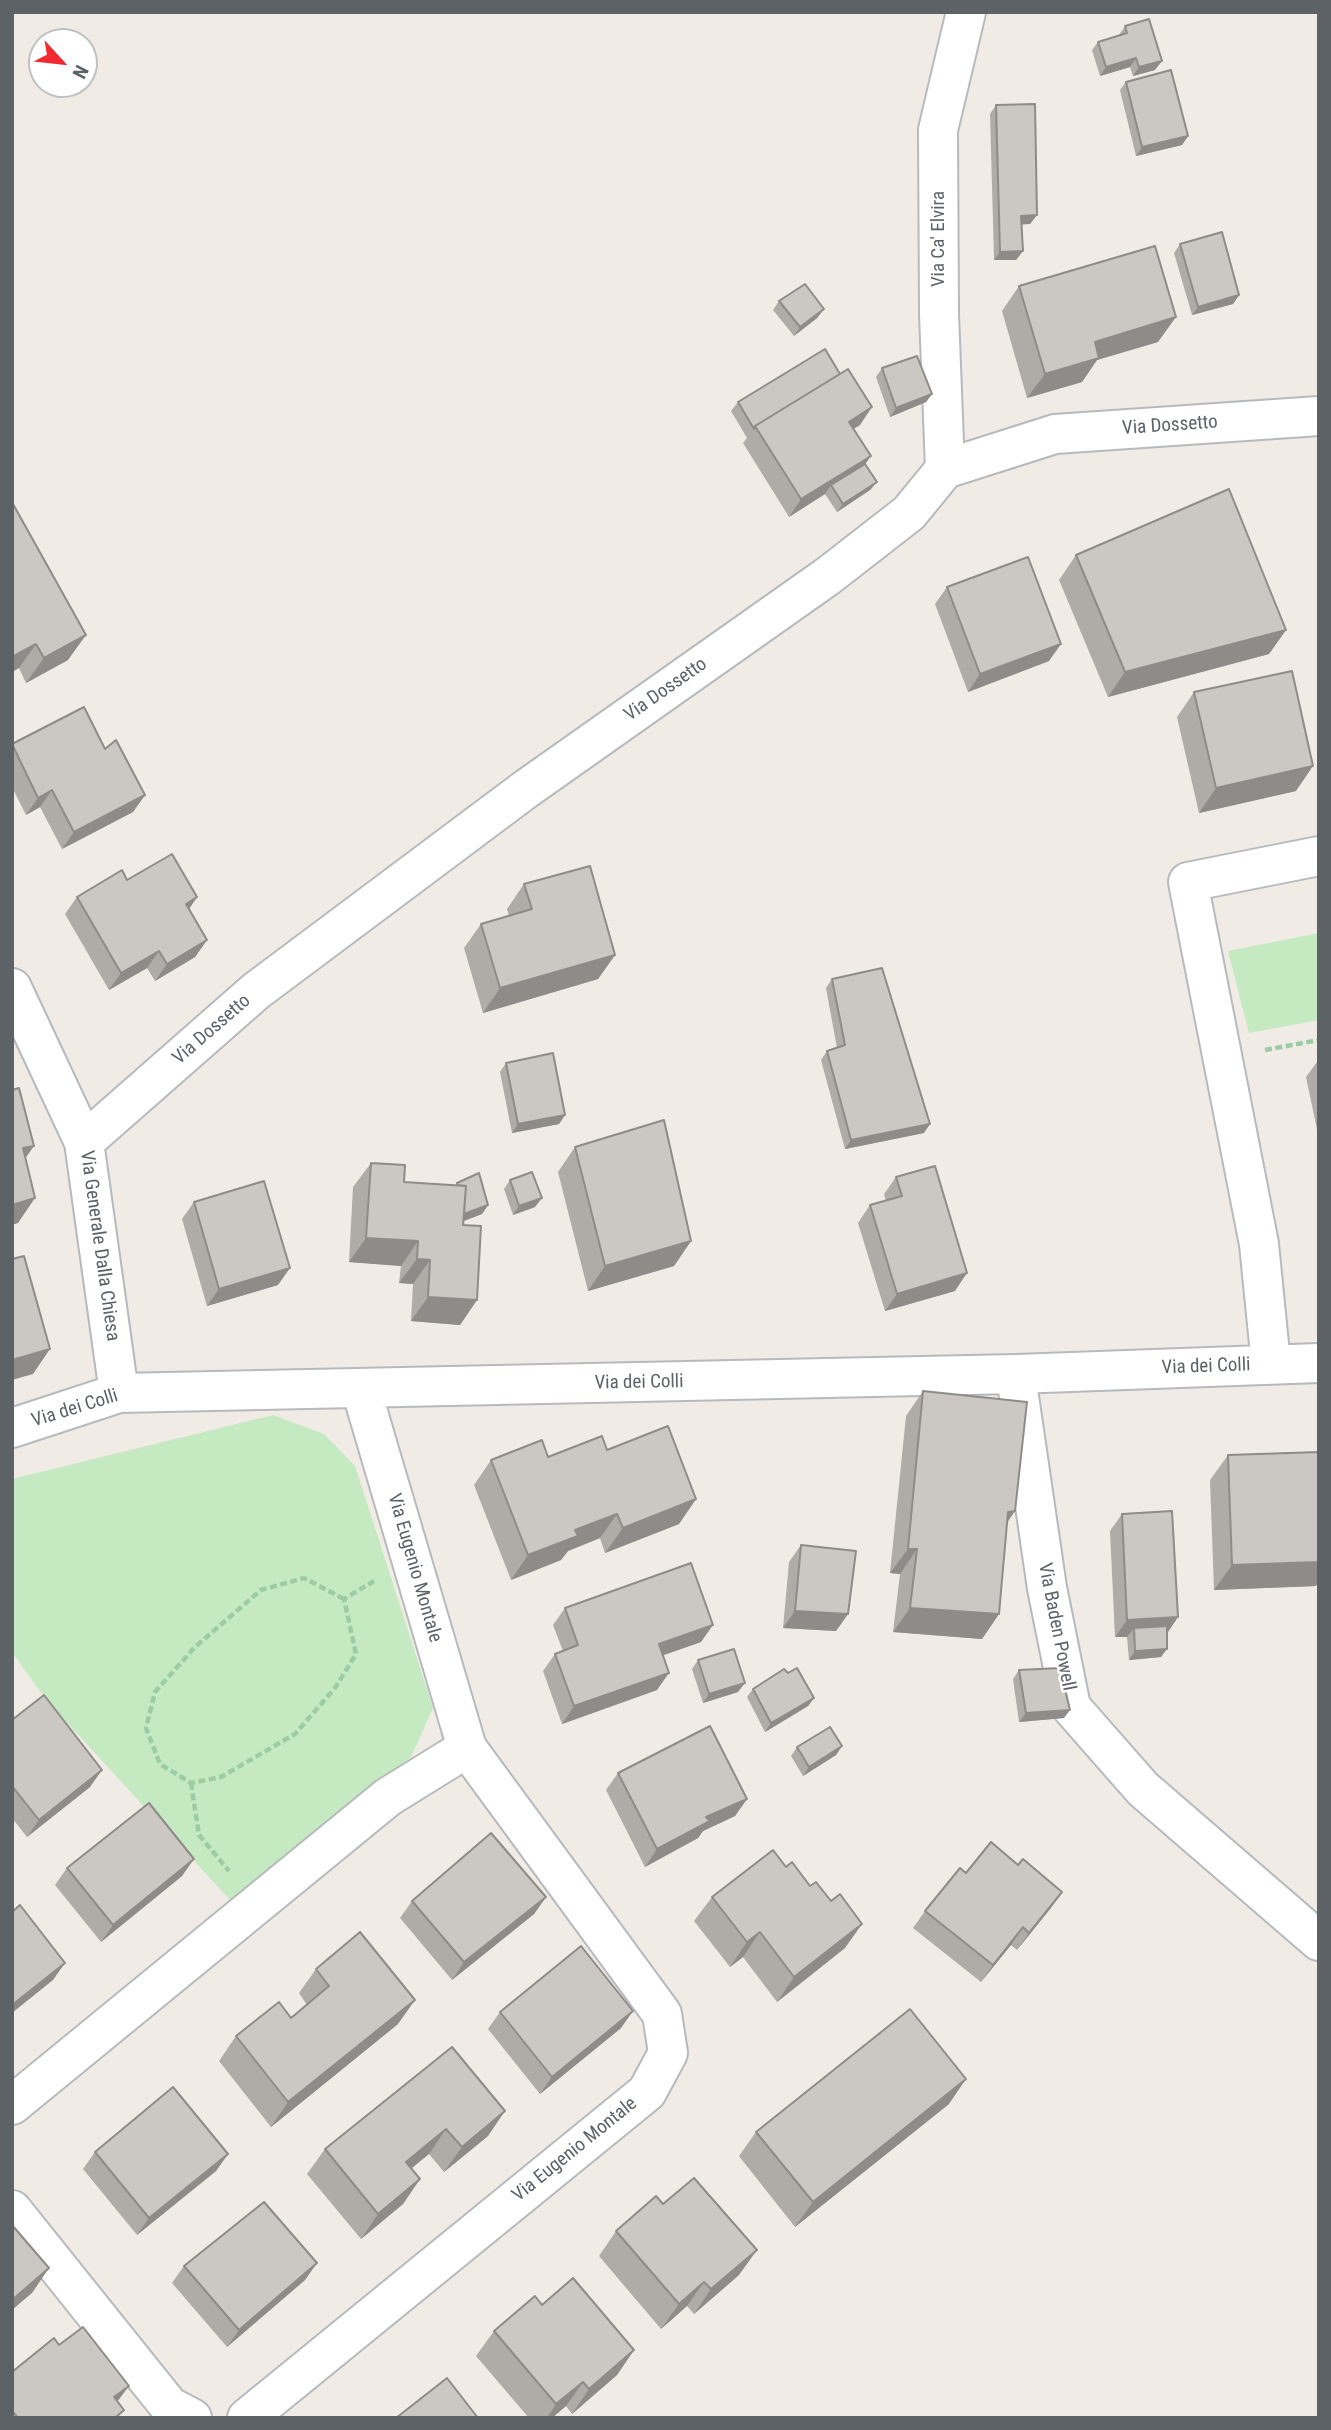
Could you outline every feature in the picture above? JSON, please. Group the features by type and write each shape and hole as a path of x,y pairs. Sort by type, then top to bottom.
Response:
{"street":[{"name":"Via Ca' Elvira","path":"945,469 939,314 938,130 966,12"},
{"name":"Via Dossetto","path":"84,1142 257,990 526,789 828,576 909,513 945,469 1055,434 1319,416"},
{"name":"Via dei Colli","path":"1271,1364 1259,1244 1188,882 1319,856"},
{"name":"Via Generale Dalla Chiesa","path":"12,988 84,1142 120,1393"},
{"name":"Via dei Colli","path":"12,1428 120,1393 1016,1374 1319,1363"},
{"name":"Via Baden Powell","path":"1016,1374 1046,1588 1071,1707 1143,1789 1319,1941"},
{"name":"Via Eugenio Montale","path":"247,2418 647,2092 668,2053 662,2014 467,1748 360,1389"},
{"path":"12,2105 388,1797 467,1748"},
{"path":"12,2210 180,2412"}],"path":[{"path":"1223,1058 1319,1040"},
{"path":"344,1599 411,1559"},
{"path":"304,1578 344,1599 356,1654 335,1688 295,1734 222,1777 191,1783 160,1764 146,1728 155,1692 195,1647 261,1590 304,1578"},
{"path":"191,1783 199,1835 257,1904"}],"green space":[{"path":"1319,933 1319,1020 1249,1033 1228,951"},
{"path":"273,1415 324,1434 355,1466 433,1708 411,1757 231,1901 47,1701 12,1652 12,1479"}],"building":[{"path":"1149,19 1162,61 1139,67 1136,58 1106,67 1098,42 1127,33 1125,26"},
{"path":"1171,70 1188,136 1142,147 1126,82"},
{"path":"1035,104 1037,215 1021,216 1023,251 1000,252 996,105"},
{"path":"1222,232 1239,295 1198,307 1180,244"},
{"path":"1155,246 1176,317 1095,342 1099,358 1045,374 1019,286"},
{"path":"805,284 824,309 800,327 779,301"},
{"path":"825,349 840,374 754,429 738,402"},
{"path":"917,356 932,394 896,408 882,368"},
{"path":"848,369 872,407 849,422 871,456 801,499 755,426"},
{"path":"865,464 877,482 843,504 831,485"},
{"path":"1229,489 1286,630 1125,672 1076,555"},
{"path":"13,504 86,635 44,658 36,644 12,657"},
{"path":"1028,557 1061,644 980,674 947,587"},
{"path":"1292,671 1313,766 1216,788 1194,692"},
{"path":"84,707 105,749 116,740 145,795 74,832 52,790 38,798 12,744"},
{"path":"172,854 197,897 186,904 207,940 167,964 159,951 121,973 77,897 122,870 127,880"},
{"path":"590,866 615,955 500,988 481,924 532,909 524,884"},
{"path":"882,968 930,1124 851,1140 827,1051 845,1045 832,979"},
{"path":"553,1053 565,1115 518,1124 506,1063"},
{"path":"19,1088 34,1146 23,1148 35,1198 12,1205 12,1090"},
{"path":"664,1120 691,1241 605,1266 575,1147"},
{"path":"371,1163 405,1165 404,1182 466,1186 463,1225 481,1226 477,1300 428,1297 430,1260 417,1259 418,1241 366,1238"},
{"path":"935,1166 967,1273 897,1294 870,1205 902,1196 896,1177"},
{"path":"532,1172 542,1198 519,1206 510,1180"},
{"path":"479,1173 488,1205 464,1214 466,1186 457,1183"},
{"path":"264,1181 290,1268 219,1289 194,1202"},
{"path":"24,1256 50,1349 12,1360 12,1259"},
{"path":"923,1391 1027,1402 1015,1511 1008,1512 999,1614 910,1608 917,1549 908,1549"},
{"path":"668,1426 696,1499 623,1528 617,1514 575,1530 578,1536 528,1555 491,1460 542,1440 548,1457 602,1436 607,1450"},
{"path":"1319,1452 1319,1562 1232,1565 1228,1455"},
{"path":"1172,1511 1178,1617 1127,1620 1122,1514"},
{"path":"801,1545 856,1551 848,1614 795,1611"},
{"path":"691,1563 713,1625 659,1644 669,1673 574,1706 555,1654 578,1645 565,1608"},
{"path":"1167,1626 1167,1649 1135,1651 1134,1628"},
{"path":"734,1649 745,1683 709,1694 698,1660"},
{"path":"797,1668 814,1698 771,1723 753,1689 784,1669 788,1673"},
{"path":"1060,1668 1070,1710 1026,1713 1019,1670"},
{"path":"44,1695 102,1770 39,1820 12,1786 12,1720"},
{"path":"710,1726 747,1799 706,1817 710,1821 657,1849 618,1773"},
{"path":"830,1727 842,1746 809,1767 797,1747"},
{"path":"149,1803 194,1859 113,1925 67,1868"},
{"path":"491,1833 546,1897 464,1962 412,1901"},
{"path":"991,1842 1018,1865 1023,1859 1062,1892 1029,1933 1023,1927 993,1965 925,1911 960,1868 966,1873"},
{"path":"773,1850 786,1867 792,1862 810,1886 816,1882 831,1901 840,1894 862,1924 794,1977 760,1932 747,1942 712,1897"},
{"path":"20,1905 65,1963 12,2005 12,1912"},
{"path":"360,1932 415,2000 288,2102 236,2036 279,2002 291,2018 329,1986 316,1969"},
{"path":"581,1946 633,2011 552,2077 500,2012"},
{"path":"910,2009 966,2079 813,2202 756,2132"},
{"path":"452,2047 505,2111 462,2147 446,2129 406,2162 420,2179 378,2214 325,2149"},
{"path":"173,2087 228,2154 149,2218 95,2152"},
{"path":"694,2178 757,2250 711,2289 704,2282 679,2304 616,2231 656,2196 663,2204"},
{"path":"264,2202 317,2263 239,2330 184,2266"},
{"path":"12,2225 49,2268 12,2300"},
{"path":"573,2278 634,2350 589,2389 583,2382 556,2404 494,2331 535,2296 542,2305"},
{"path":"83,2327 129,2386 114,2397 124,2410 115,2418 18,2418 12,2411 12,2372 54,2338 59,2345"},
{"path":"447,2378 478,2418 396,2418"}]}
